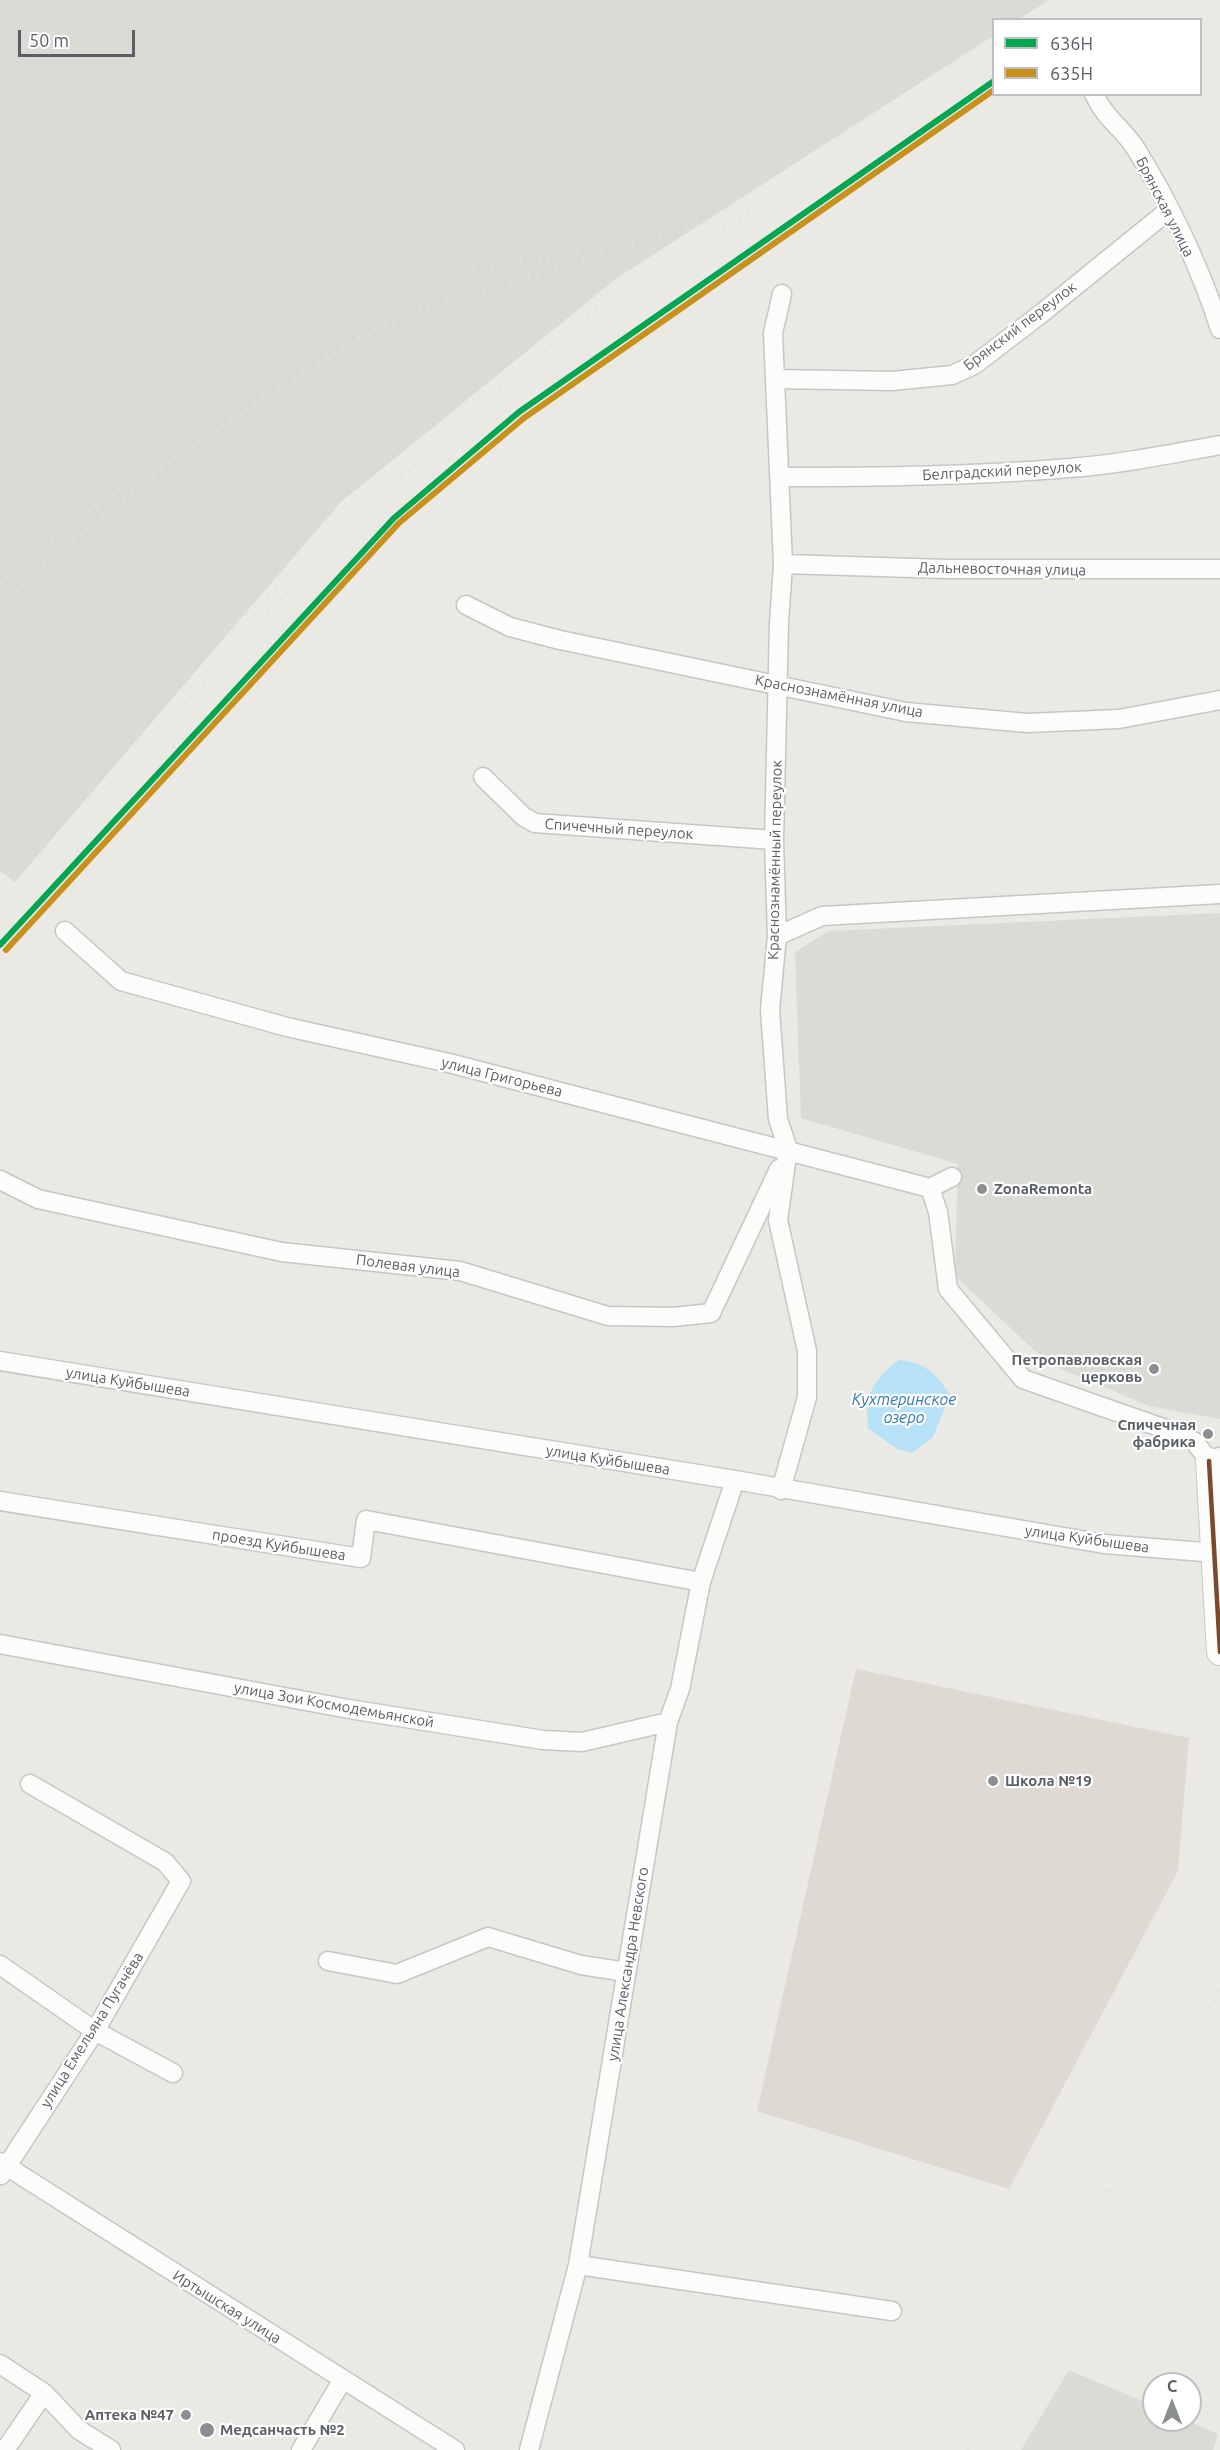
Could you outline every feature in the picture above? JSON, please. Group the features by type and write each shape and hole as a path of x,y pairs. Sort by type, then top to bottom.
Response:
{"street":[{"name":"Брянская улица","path":"1095,96 1102,111 1135,147 1169,210 1220,329"},
{"name":"Брянский переулок","path":"775,379 892,381 952,375 974,365 1169,210"},
{"name":"Краснознамённый переулок","path":"781,1490 807,1397 807,1351 778,1220 788,1149 778,1119 770,1010 777,936 774,840 783,564 781,477 772,333 782,294"},
{"name":"Белградский переулок","path":"781,477 897,477 1071,468 1131,461 1220,445"},
{"name":"Дальневосточная улица","path":"783,564 958,569 1220,569"},
{"name":"Краснознамённая улица","path":"466,605 510,627 560,640 906,712 1027,723 1119,719 1220,700"},
{"name":"Спичечный переулок","path":"483,777 524,817 535,823 774,840"},
{"path":"777,936 822,916 1220,894"},
{"name":"улица Григорьева","path":"65,931 121,981 287,1027 449,1063 788,1149 930,1188"},
{"name":"Полевая улица","path":"0,1180 38,1200 282,1252 460,1271 608,1316 673,1317 711,1313 788,1149"},
{"path":"952,1177 930,1188 938,1212 948,1289 1023,1378 1177,1433 1195,1442 1215,1458 1220,1652"},
{"name":"улица Куйбышева","path":"0,1361 735,1480 781,1490 1104,1544 1216,1554"},
{"name":"улица Александра Невского","path":"528,2450 578,2265 668,1722 680,1689 702,1582 735,1480"},
{"name":"проезд Куйбышева","path":"0,1501 361,1558 366,1520 702,1582"},
{"name":"улица Зои Космодемьянской","path":"0,1644 349,1709 543,1740 582,1742 668,1722"},
{"name":"улица Емельяна Пугачёва","path":"2,2168 95,2031 182,1881 165,1862 30,1784"},
{"path":"328,1961 397,1974 488,1937 581,1965 626,1972"},
{"path":"0,1965 95,2031 173,2073"},
{"name":"Иртышская улица","path":"2,2168 455,2450"},
{"path":"578,2265 892,2311"},
{"path":"0,2364 44,2393 79,2430 111,2450"},
{"path":"301,2450 344,2379"},
{"path":"5,2450 44,2393"}],"shaded area":[{"path":"0,0 1049,0 1021,18 992,18 992,37 617,278 341,502 15,882 0,871"},
{"path":"1220,913 1220,1419 1149,1406 1049,1364 955,1276 958,1164 801,1118 795,952 829,931"},
{"path":"856,1669 1189,1738 1178,1871 1009,2189 757,2111"},
{"path":"1069,2370 1142,2401 1142,2432 1202,2432 1202,2427 1218,2434 1213,2450 1021,2450"}],"water":[{"name":"Кухтеринское озеро","path":"899,1360 916,1363 929,1370 950,1395 933,1437 912,1453 897,1449 868,1428 869,1397 872,1389 883,1374"}],"railway":[{"path":"133,760 315,563 442,438 509,379 651,270 765,204"},
{"path":"623,247 723,217"},
{"path":"0,603 160,469 260,400 357,339 417,311 631,245"},
{"path":"454,271 584,253"},
{"path":"0,584 103,501 136,481"},
{"path":"223,630 293,575"},
{"path":"968,2450 1220,1988"}],"transit line":[{"name":"636Н","path":"0,945 394,518 519,412 992,82"},
{"name":"635Н","path":"6,950 399,523 524,418 992,91"},
{"path":"1209,1461 1220,1652"}],"place":[{"name":"ZonaRemonta","path":"982,1189"},
{"name":"Петропавловская церковь","path":"1154,1369"},
{"name":"Спичечная фабрика","path":"1208,1434"},
{"name":"Школа №19","path":"993,1781"},
{"name":"Аптека №47","path":"186,2415"},
{"name":"Медсанчасть №2","path":"207,2430"}]}
